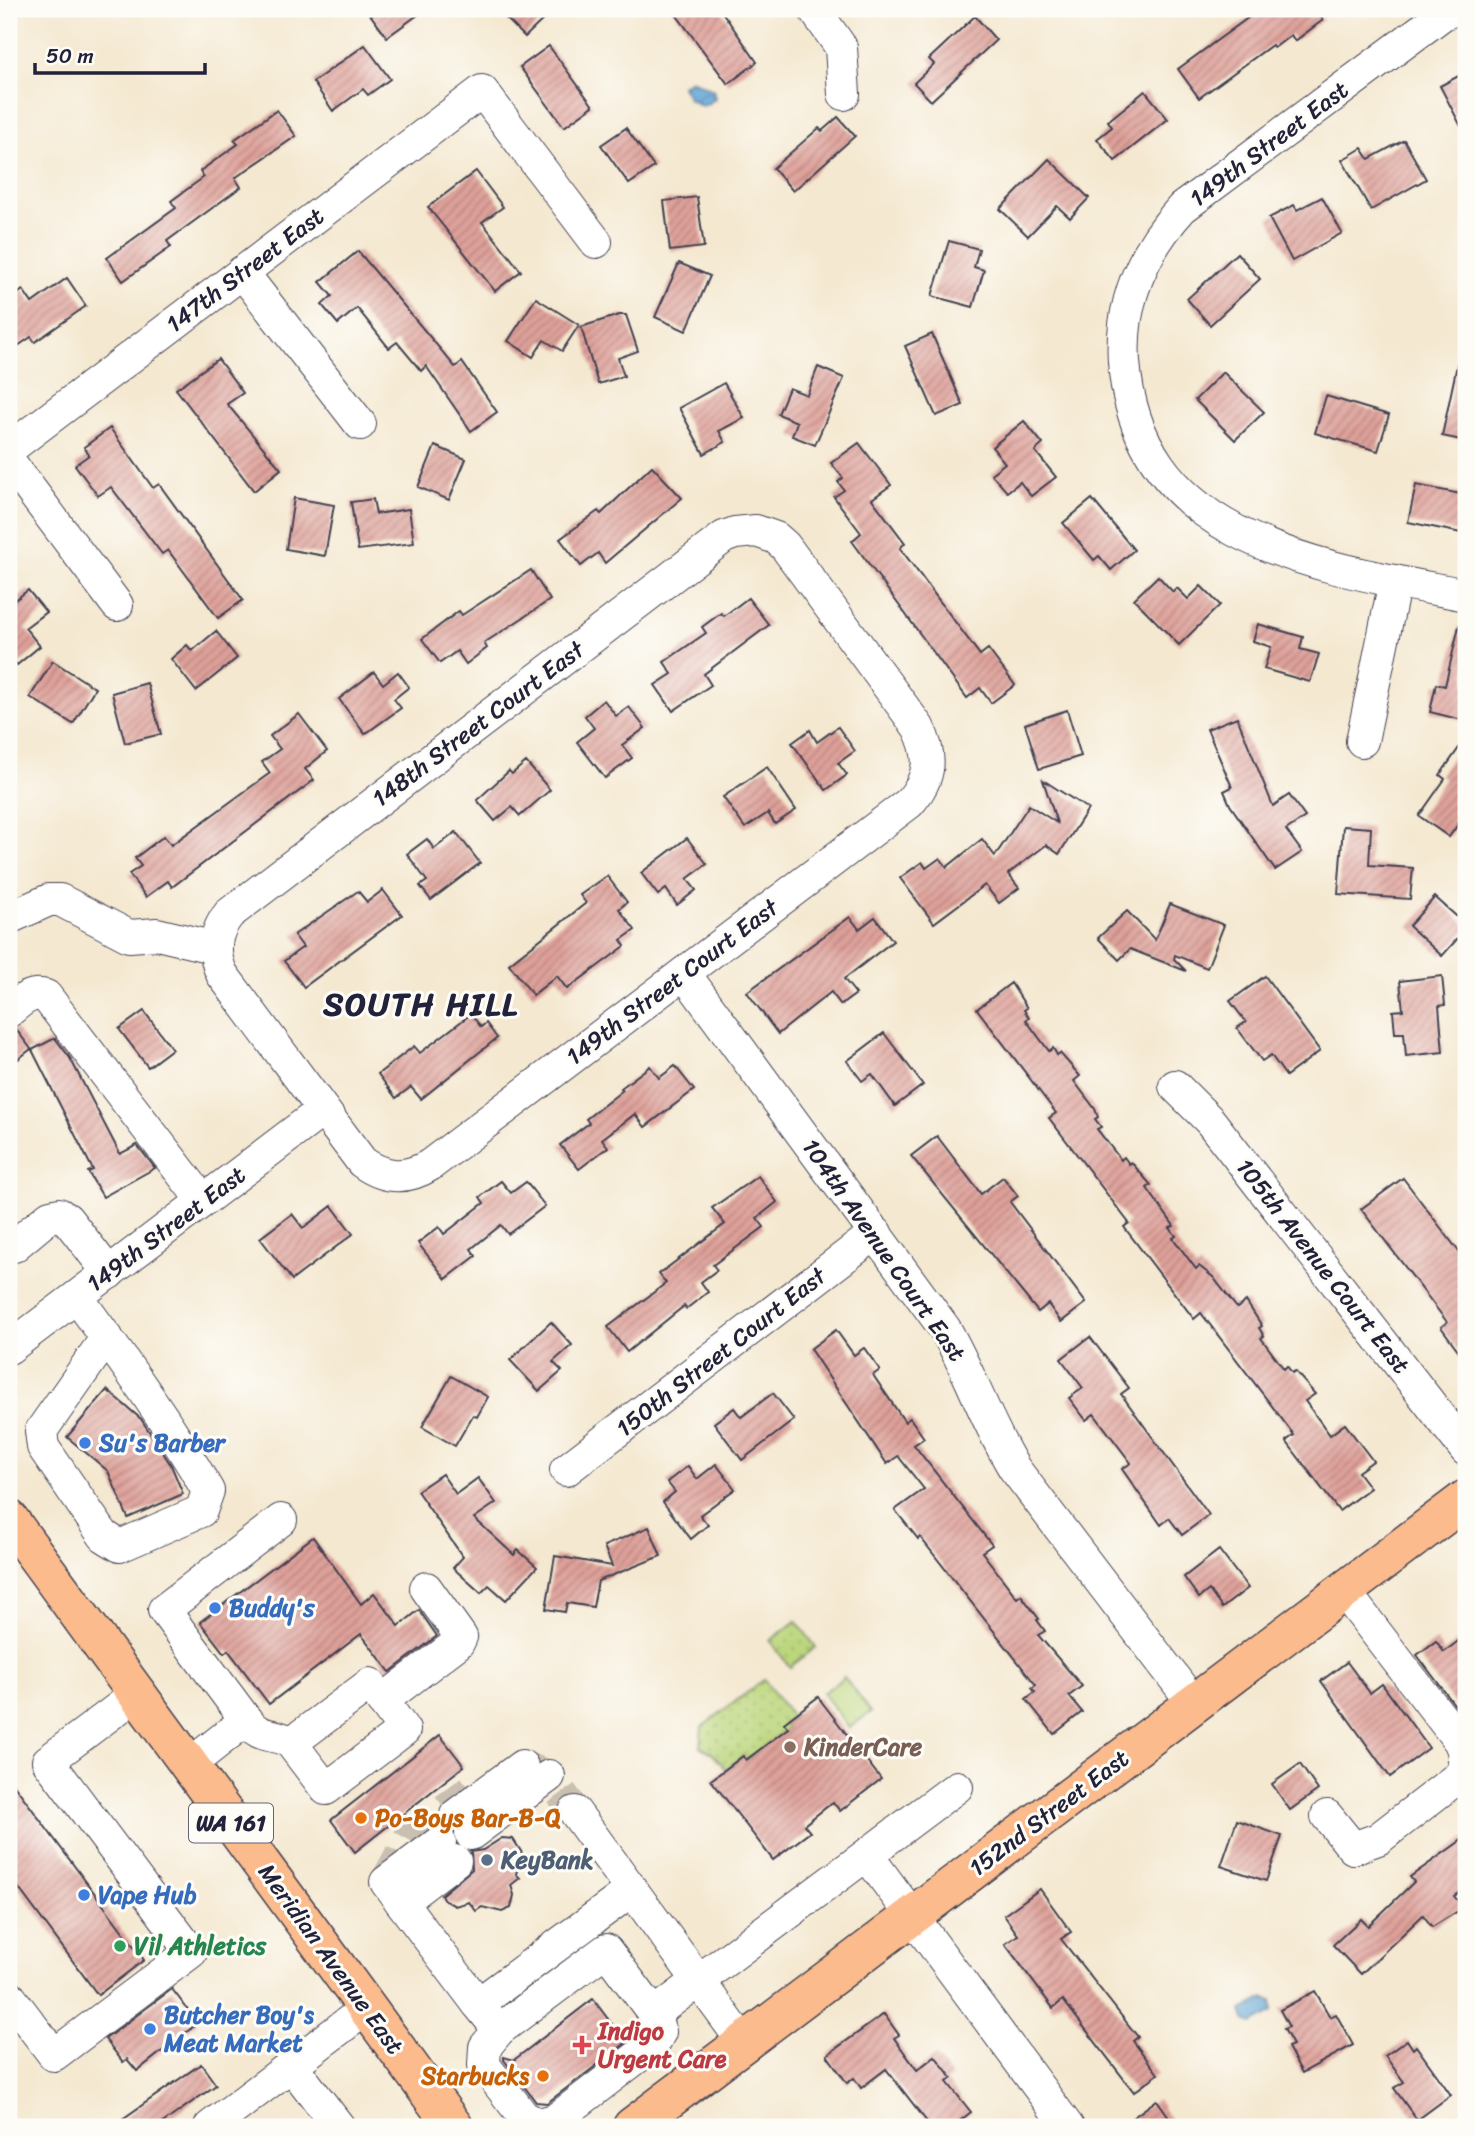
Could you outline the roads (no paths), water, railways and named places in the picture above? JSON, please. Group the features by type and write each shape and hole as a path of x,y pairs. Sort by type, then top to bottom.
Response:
{"main road":[{"name":"152nd Street East","path":"632,2127 1466,1499"},
{"name":"Meridian Avenue East","path":"16,1543 137,1694 454,2127"}],"street":[{"path":"814,9 841,47 844,94"},
{"name":"149th Street East","path":"1456,9 1443,14 1182,208 1164,228 1131,292 1125,314 1126,383 1144,441 1161,470 1181,493 1208,516 1273,550 1395,581 1466,595"},
{"name":"147th Street East","path":"9,449 482,91 596,242"},
{"path":"242,272 360,424"},
{"path":"9,461 117,606"},
{"name":"149th Street Court East","path":"323,1110 362,1161 384,1174 398,1176 419,1172 909,803 921,789 929,768 927,744 903,706 785,546 776,538 756,531"},
{"name":"148th Street Court East","path":"216,944 229,914 713,545 735,533 756,531"},
{"path":"1362,741 1395,581"},
{"path":"9,918 49,900 60,900 129,936 158,934 216,944 222,974 323,1110"},
{"name":"104th Avenue Court East","path":"684,973 945,1329 968,1368 1000,1444 1014,1468 1194,1704"},
{"path":"9,1010 27,997 38,994 46,996 203,1201"},
{"name":"105th Avenue Court East","path":"1175,1086 1210,1121 1466,1450"},
{"name":"149th Street East","path":"9,1348 323,1110"},
{"path":"14,1246 50,1216 59,1214 67,1219 109,1273"},
{"name":"150th Street Court East","path":"566,1470 876,1233"},
{"path":"77,1297 107,1337 135,1376 208,1491 201,1511 120,1546 104,1536 43,1447 41,1431 107,1337"},
{"path":"281,1520 164,1610 246,1720 262,1735 284,1738 291,1743 326,1789 404,1730 370,1684 291,1743"},
{"path":"382,1701 458,1643 461,1637 426,1588"},
{"path":"1327,1816 1353,1848 1377,1839 1462,1774 1465,1754 1460,1742 1344,1591"},
{"path":"9,1996 54,2055 191,1952 48,1761 137,1694"},
{"path":"189,1765 246,1720"},
{"path":"499,2030 395,1884 541,1774"},
{"path":"654,2014 957,1787"},
{"path":"575,1812 744,2043"},
{"path":"867,1855 1068,2127"},
{"path":"478,2004 632,1889"},
{"path":"606,1950 654,2014 660,2032 653,2045 555,2120 538,2124 524,2117 484,2065 485,2047 499,2030 606,1950"},
{"path":"210,2127 367,2008"},
{"path":"292,2066 338,2127"}],"water":[{"path":"691,80 713,90 715,99 703,106 689,99 682,86"},
{"path":"1264,1998 1272,2001 1273,2012 1252,2024 1245,2021 1242,2010"}],"tunnel":[{"path":"524,1767 549,1776 575,1812"},
{"path":"386,1882 411,1835 474,1788"}],"place":[{"name":"Su's Barber","path":"85,1443"},
{"name":"Buddy's","path":"215,1608"},
{"name":"KinderCare","path":"790,1747"},
{"name":"Po-Boys Bar-B-Q","path":"361,1818"},
{"name":"KeyBank","path":"487,1860"},
{"name":"Vape Hub","path":"84,1895"},
{"name":"Vil Athletics","path":"120,1946"},
{"name":"Butcher Boy's Meat Market","path":"150,2029"},
{"name":"Indigo Urgent Care","path":"582,2045"},
{"name":"Starbucks","path":"543,2076"}],"district":[{"name":"SOUTH HILL","path":"421,1004"}]}
